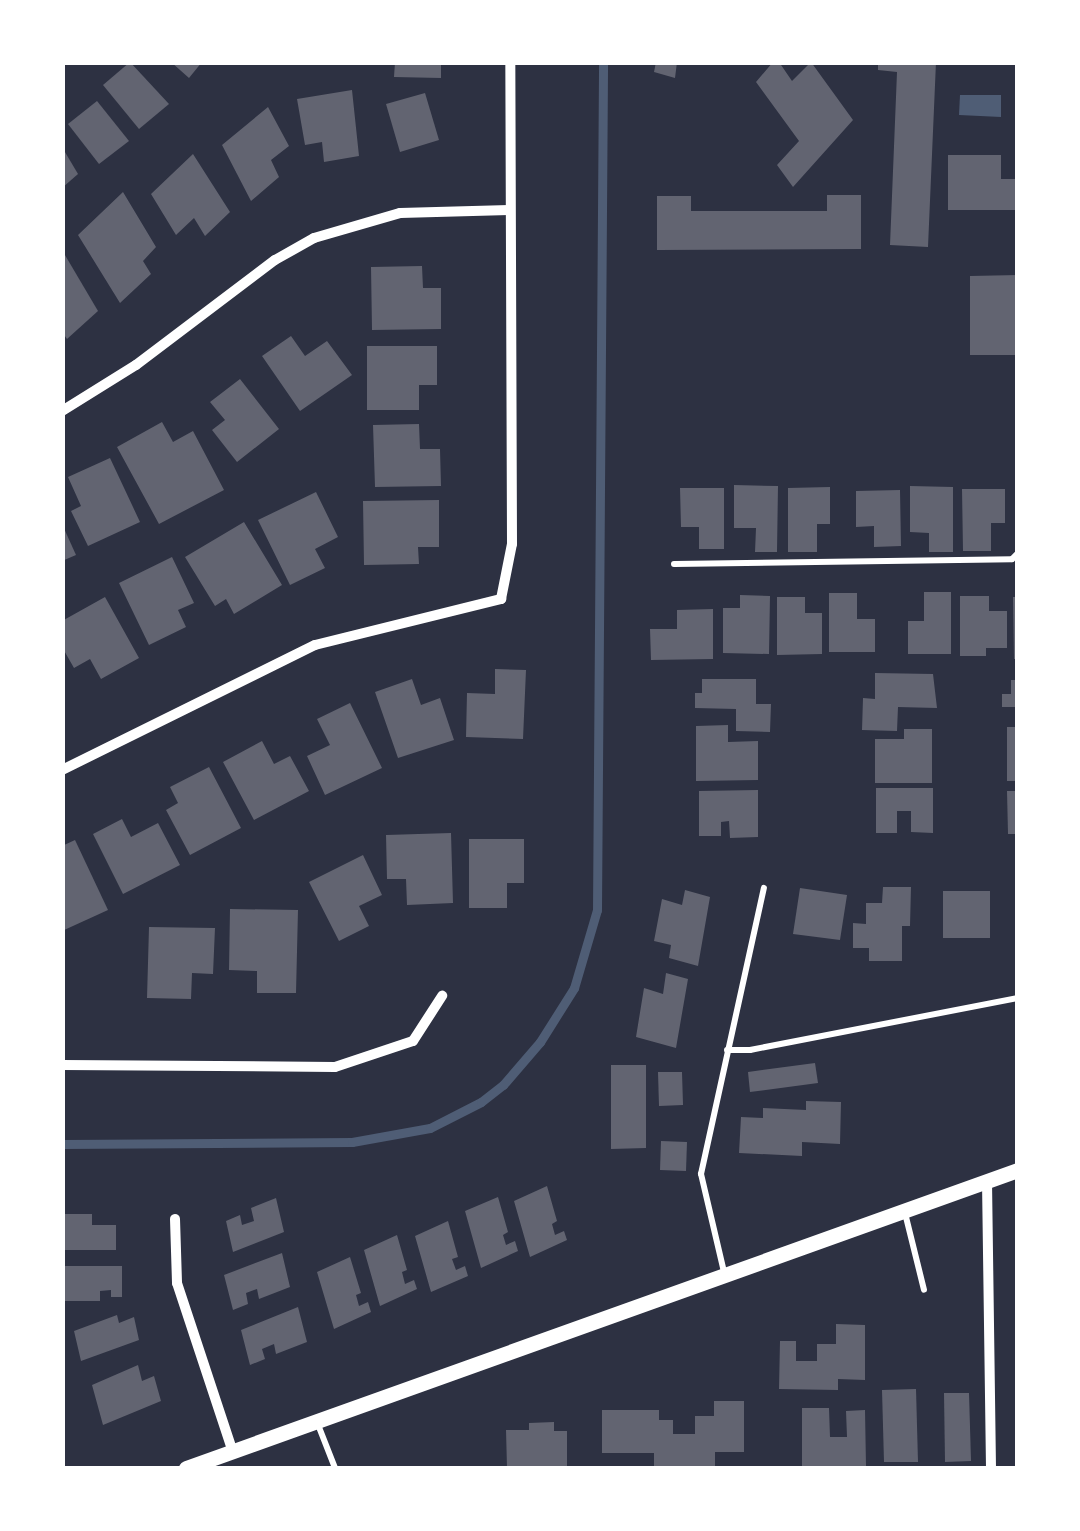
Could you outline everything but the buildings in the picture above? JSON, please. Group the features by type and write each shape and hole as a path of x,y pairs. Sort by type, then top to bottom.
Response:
{"street":[{"path":"62,770 316,645 501,600 512,544 510,62"},
{"path":"62,411 136,365 275,260 314,238 356,222 400,213 510,210"},
{"path":"62,1064 335,1066 414,1040 442,996"},
{"path":"186,1468 1018,1170"},
{"path":"988,1180 991,1468"},
{"path":"175,1220 177,1283 233,1452"}],"lane":[{"path":"674,564 1012,559 1018,553"},
{"path":"724,1276 700,1174 764,888"},
{"path":"727,1050 750,1050 1018,998"},
{"path":"905,1211 924,1290"},
{"path":"317,1421 336,1468"}],"water":[{"path":"960,95 1001,95 1001,117 959,115"}],"waterway":[{"path":"62,1144 352,1142 430,1128 481,1102 503,1085 540,1042 574,988 597,910 603,62"}]}
